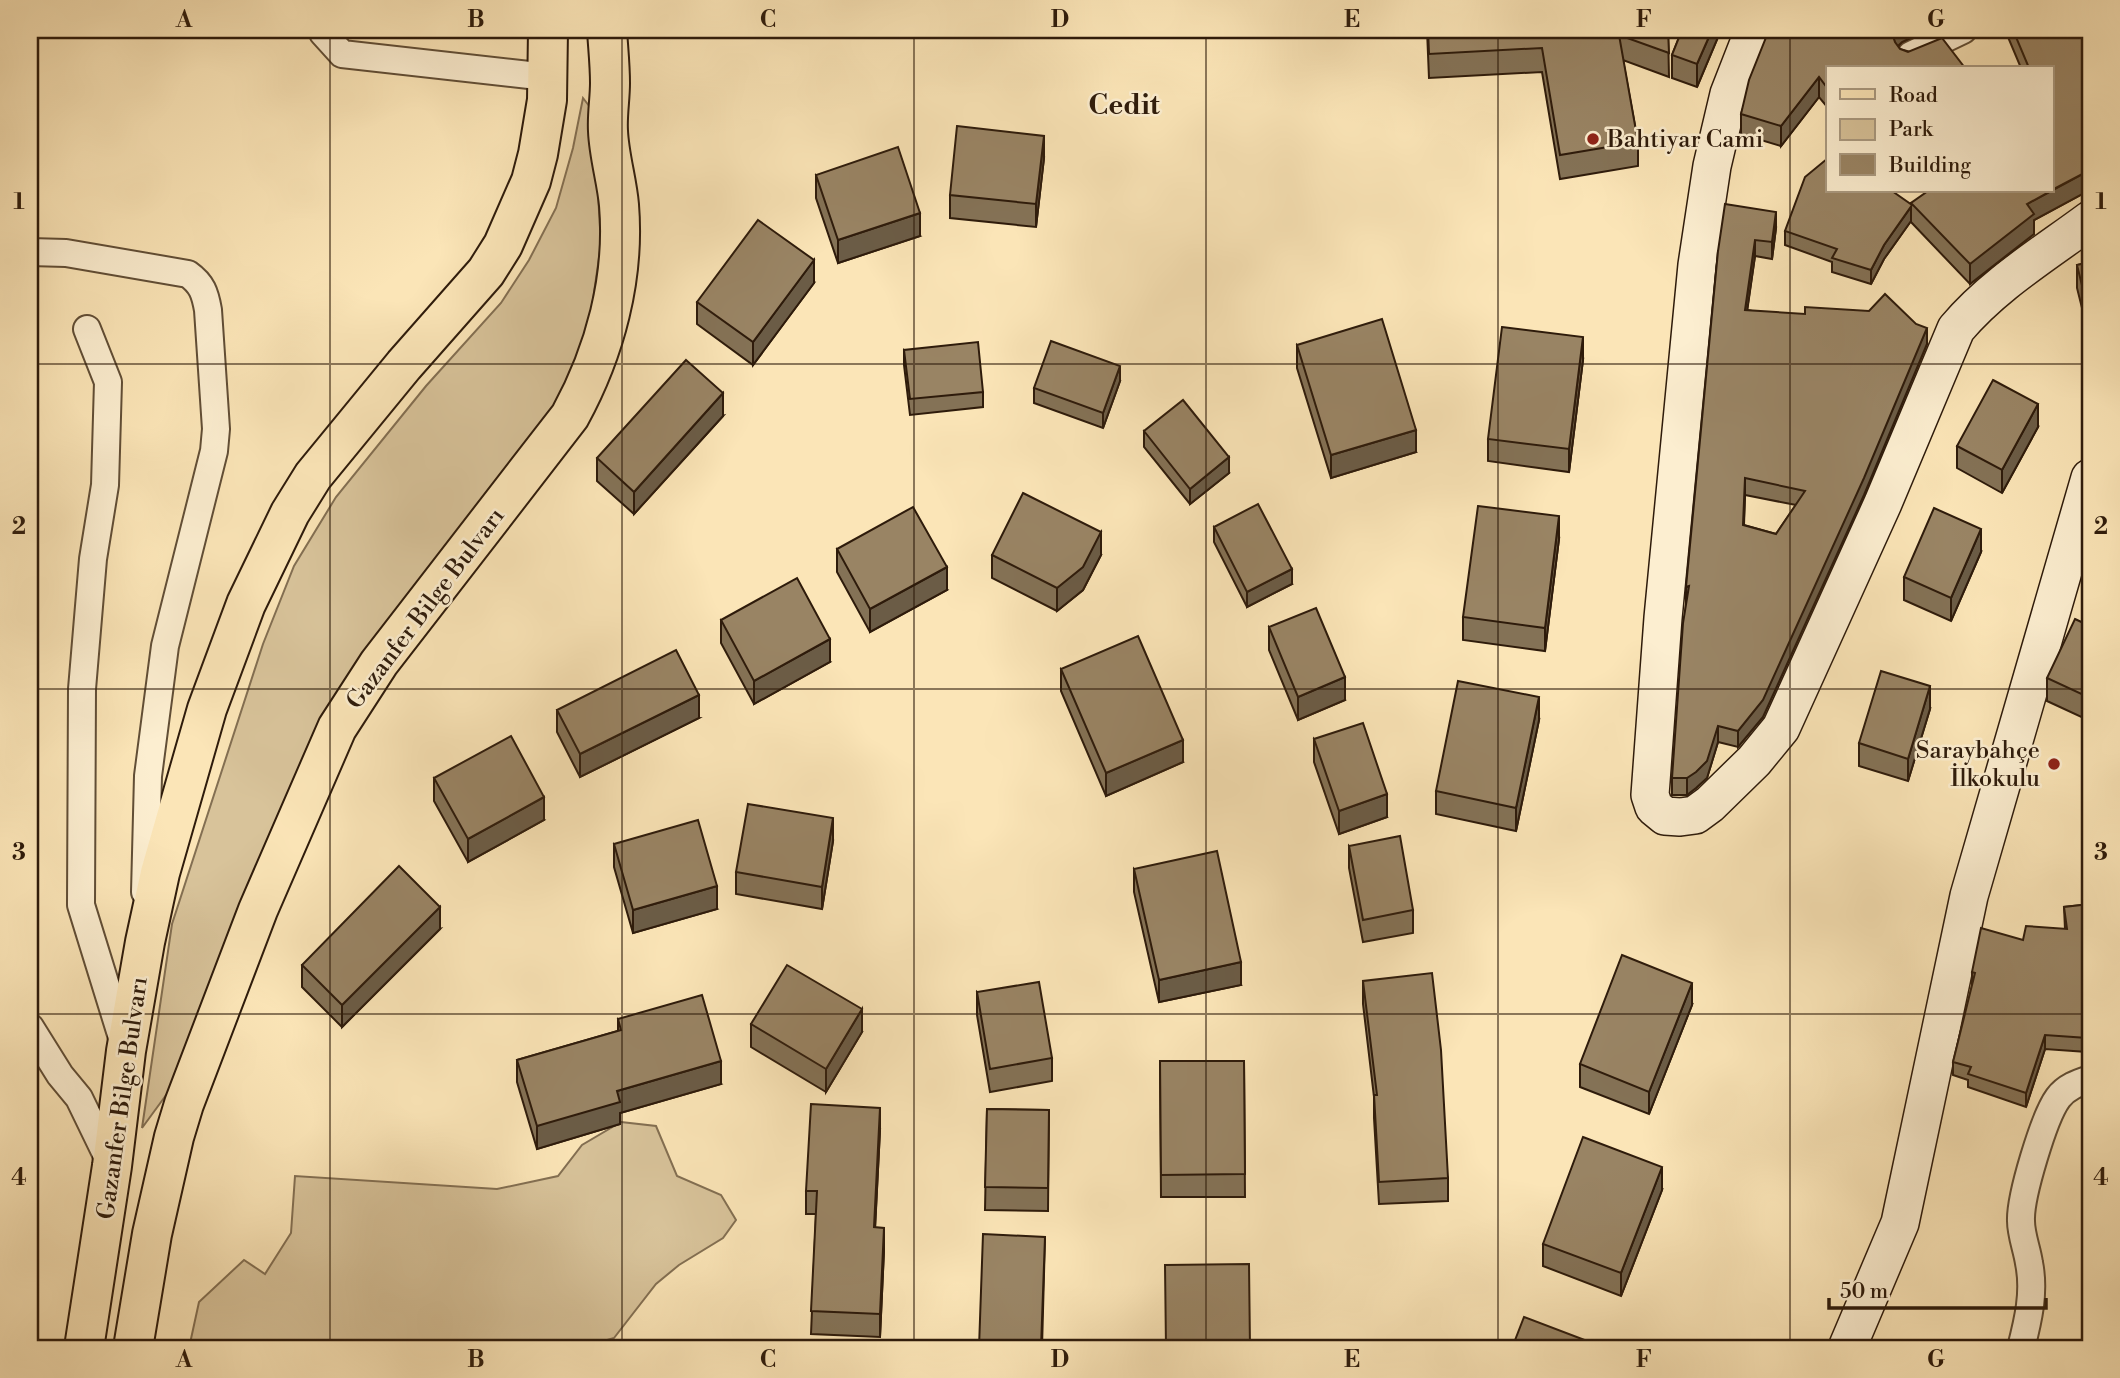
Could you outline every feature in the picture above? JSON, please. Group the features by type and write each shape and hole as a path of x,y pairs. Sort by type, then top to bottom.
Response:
{"main road":[{"name":"Gazanfer Bilge Bulvarı","path":"85,1348 126,1051 145,942 160,873 199,734 246,604 275,542 313,476 486,272 503,245 531,181 538,153 547,100 548,30"},
{"name":"Gazanfer Bilge Bulvarı","path":"133,1348 152,1234 184,1104 258,910 317,770 337,728 379,663 570,416 605,337 618,261 619,207 608,132 610,83 607,30"},
{"path":"1755,30 1729,94 1712,166 1697,265 1663,618 1650,795 1654,807 1665,816 1695,816 1754,761 1781,728 1883,503 1956,329 1972,310 1997,289 2090,220"},
{"path":"1847,1348 1900,1223 1969,896 2088,495"}],"street":[{"path":"323,30 342,54 547,77"},
{"path":"1909,56 1963,30"},
{"path":"30,252 66,253 188,274 199,282 205,292 216,429 214,451 165,646 148,776 144,851 145,942"},
{"path":"87,329 108,382 105,485 93,559 82,689 81,905 126,1051"},
{"path":"154,731 164,739 174,742 199,734"},
{"path":"30,1027 60,1075 79,1098 112,1166"},
{"path":"2021,1348 2032,1291 2021,1221 2025,1191 2049,1115 2058,1098 2066,1090 2090,1079"}],"green space":[{"path":"583,98 593,111 601,244 588,334 564,397 349,690 191,1061 142,1128 172,924 263,644 294,566 336,497 426,386 501,303 529,260 556,208 573,148"},
{"path":"621,1122 656,1126 677,1176 721,1195 736,1220 723,1238 679,1265 656,1284 614,1338 580,1348 189,1348 199,1302 244,1260 265,1274 291,1233 295,1176 497,1189 558,1176 582,1145"}],"building":[{"path":"1428,30 1668,30 1669,53 1619,35 1638,142 1560,155 1542,48 1429,54"},
{"path":"1682,30 1712,30 1697,64 1672,55"},
{"path":"1769,30 1895,30 1895,42 1900,49 1908,52 1942,38 1963,66 1826,66 1826,86 1819,77 1781,126 1741,114 1749,80"},
{"path":"2013,30 2090,30 2090,170 2054,189 2054,66 2028,66"},
{"path":"957,126 1044,136 1036,204 950,195"},
{"path":"898,147 920,213 838,240 816,175"},
{"path":"1826,160 1826,192 1893,192 1912,205 1884,245 1871,270 1832,258 1837,249 1785,231 1805,177"},
{"path":"1927,192 2049,192 2027,204 2034,214 1970,264 1911,203"},
{"path":"1725,204 1776,212 1772,242 1755,240 1745,310 1805,314 1805,307 1869,311 1885,294 1916,324 1927,328 1864,478 1763,700 1738,731 1718,726 1707,761 1696,772 1687,778 1672,778 1683,623 1689,586 1686,587 1718,251","holes":["1745,478 1805,491 1776,534 1743,525"]},
{"path":"758,220 814,260 753,342 697,302"},
{"path":"2090,262 2090,318 2077,265"},
{"path":"1382,319 1416,430 1331,455 1297,345"},
{"path":"1502,327 1583,337 1569,449 1488,439"},
{"path":"1051,341 1120,366 1103,413 1034,388"},
{"path":"978,342 983,392 910,399 904,350"},
{"path":"686,360 723,393 634,492 597,458"},
{"path":"1993,380 2038,404 2002,470 1957,446"},
{"path":"1183,400 1229,457 1190,489 1144,431"},
{"path":"1023,493 1101,532 1083,567 1057,588 992,555"},
{"path":"1258,504 1292,569 1247,592 1214,527"},
{"path":"1478,506 1559,516 1545,628 1463,617"},
{"path":"913,507 947,567 870,609 837,549"},
{"path":"1934,508 1981,529 1951,598 1904,577"},
{"path":"797,578 830,639 754,681 721,620"},
{"path":"1316,608 1345,677 1298,697 1269,627"},
{"path":"2075,619 2090,626 2090,698 2047,678"},
{"path":"1138,636 1183,740 1106,773 1061,669"},
{"path":"676,650 699,695 580,754 557,710"},
{"path":"1881,671 1930,686 1908,759 1859,743"},
{"path":"1458,681 1539,697 1516,808 1436,791"},
{"path":"1363,723 1387,794 1339,811 1314,739"},
{"path":"511,736 544,797 468,839 434,778"},
{"path":"748,804 833,818 822,887 736,872"},
{"path":"698,820 717,886 633,910 614,844"},
{"path":"1400,836 1413,910 1363,920 1349,846"},
{"path":"1217,851 1241,962 1159,980 1134,869"},
{"path":"399,866 440,907 342,1005 302,965"},
{"path":"2090,904 2090,1040 2045,1035 2026,1093 1968,1074 1971,1067 1953,1062 1975,973 1972,972 1981,928 2023,940 2026,926 2067,929 2064,907"},
{"path":"1622,955 1692,983 1649,1092 1580,1064"},
{"path":"787,965 862,1009 826,1069 751,1024"},
{"path":"1432,973 1441,1050 1448,1178 1379,1182 1374,1095 1377,1095 1363,981"},
{"path":"1039,982 1052,1058 990,1069 977,992"},
{"path":"702,995 721,1061 617,1091 620,1102 537,1126 517,1060 621,1030 618,1019"},
{"path":"1160,1061 1244,1061 1245,1174 1161,1175"},
{"path":"811,1104 880,1108 874,1227 884,1228 880,1314 811,1311 817,1191 806,1191"},
{"path":"987,1109 1049,1110 1048,1188 985,1187"},
{"path":"1583,1137 1662,1167 1621,1273 1543,1244"},
{"path":"983,1234 1045,1237 1041,1348 979,1348"},
{"path":"1249,1264 1250,1348 1166,1348 1165,1265"},
{"path":"1524,1317 1603,1347 1603,1348 1512,1348"}],"place":[{"name":"Bahtiyar Cami","path":"1593,139"},
{"name":"Saraybahçe İlkokulu","path":"2054,764"}],"district":[{"name":"Cedit","path":"1124,104"}]}
